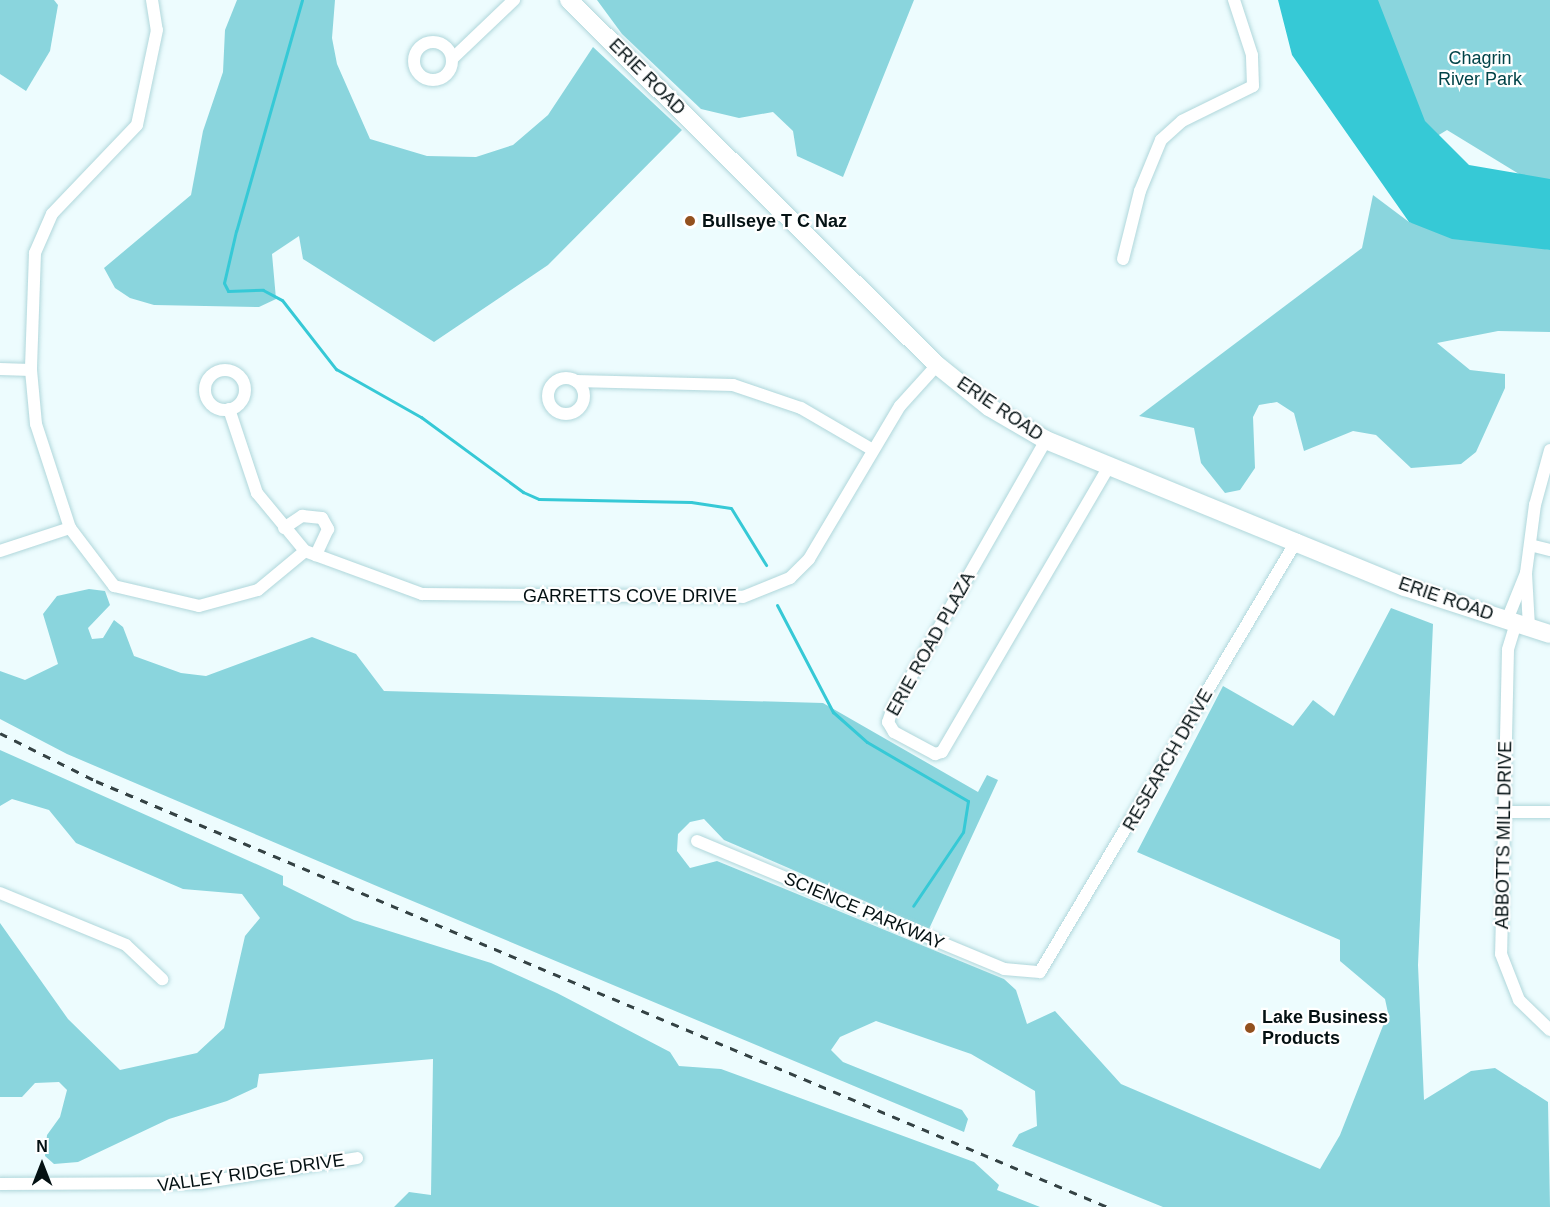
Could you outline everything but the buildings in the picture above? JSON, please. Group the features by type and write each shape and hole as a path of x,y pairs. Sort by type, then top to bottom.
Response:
{"street":[{"path":"152,0 157,30 137,125 52,214 35,253 31,370 36,424 70,528 114,586 199,606 258,590 311,553 328,529 322,518 302,516 284,528"},
{"path":"452,59 514,0"},
{"name":"ERIE ROAD","path":"569,0 937,365 989,406 1046,440 1297,540 1405,587 1550,634"},
{"path":"1123,259 1140,191 1161,140 1182,121 1253,86 1252,55 1234,0"},
{"name":"GARRETTS COVE DRIVE","path":"311,553 422,594 743,597 771,589 809,559 900,406 937,365"},
{"path":"0,369 31,370"},
{"path":"576,381 733,385 801,408 873,450"},
{"path":"229,410 257,493 284,528 311,553"},
{"name":"ERIE ROAD PLAZA","path":"1046,440 892,710 888,722 894,732 935,754 942,752 1109,465"},
{"path":"1517,623 1530,545 1550,450"},
{"path":"0,550 70,528"},
{"name":"RESEARCH DRIVE","path":"1033,975 1048,964 1297,540"},
{"path":"1530,545 1550,550"},
{"path":"1517,623 1526,573"},
{"name":"ABBOTTS MILL DRIVE","path":"1517,623 1508,650 1501,954 1519,1000 1550,1030"},
{"path":"1504,812 1550,812"},
{"name":"SCIENCE PARKWAY","path":"697,841 1004,969 1033,975"},
{"path":"0,893 126,945 162,979"},
{"name":"VALLEY RIDGE DRIVE","path":"0,1184 200,1184 357,1158"}],"green space":[{"path":"0,0 54,0 58,5 50,51 26,91 0,74"},
{"path":"237,0 335,0 332,38 337,64 370,139 427,156 476,157 513,145 548,115 593,47 682,130 548,265 434,342 303,259 299,236 272,254 276,299 259,307 154,305 130,298 115,288 104,268 191,195 203,131 223,72 225,30"},
{"path":"597,0 914,0 843,177 797,156 793,131 773,112 739,118 701,109 622,34"},
{"name":"Chagrin River Park","path":"1323,0 1550,0 1550,193 1447,130 1396,161"},
{"path":"1373,195 1409,222 1550,250 1550,332 1498,331 1437,343 1470,370 1505,374 1505,388 1476,452 1461,464 1411,468 1376,435 1353,431 1304,451 1294,413 1277,402 1259,405 1253,417 1255,468 1240,490 1225,493 1201,463 1194,428 1139,416 1362,248"},
{"path":"89,589 105,591 110,605 88,628 92,639 103,638 114,620 123,627 134,656 181,673 206,676 312,637 356,654 384,691 823,703 978,792 987,775 998,780 929,929 724,840 704,819 690,822 678,834 677,851 690,868 717,861 1004,979 1016,990 1027,1024 1055,1011 1121,1084 1320,1169 1340,1135 1388,1013 1385,999 1340,961 1340,940 1137,852 1223,686 1293,726 1313,700 1334,716 1391,608 1433,624 1418,965 1424,1100 1471,1071 1495,1068 1548,1102 1550,1207 1163,1207 1012,1146 1019,1134 1037,1126 1035,1091 971,1054 876,1021 840,1037 831,1050 843,1062 962,1110 968,1119 964,1132 379,887 67,754 0,719 0,671 25,680 58,664 43,614 57,596"},
{"path":"0,750 283,876 283,885 354,920 491,963 557,993 670,1052 679,1066 721,1069 974,1162 999,1185 997,1190 1040,1207 394,1207 409,1192 431,1195 433,1059 259,1074 257,1087 227,1101 169,1119 78,1162 54,1164 45,1156 47,1135 60,1117 67,1090 59,1082 35,1083 22,1097 0,1097 0,923 68,1019 120,1070 197,1053 224,1028 245,936 260,918 242,894 183,889 76,843 49,810 12,799 0,806"}],"shaded area":[{"path":"1278,0 1378,0 1425,121 1469,165 1550,179 1550,250 1452,239 1409,222 1292,55"}],"waterway":[{"path":"302,0 236,231 224,283 228,291 263,290 282,300 336,369 421,417 523,492 539,499 691,502 731,508 766,565"},
{"path":"777,605 833,712 867,742 968,801 963,832 913,906"}],"railway":[{"path":"0,733 96,781 1108,1207"}],"place":[{"name":"Bullseye T C Naz","path":"690,221"},
{"name":"Lake Business Products","path":"1250,1028"}]}
